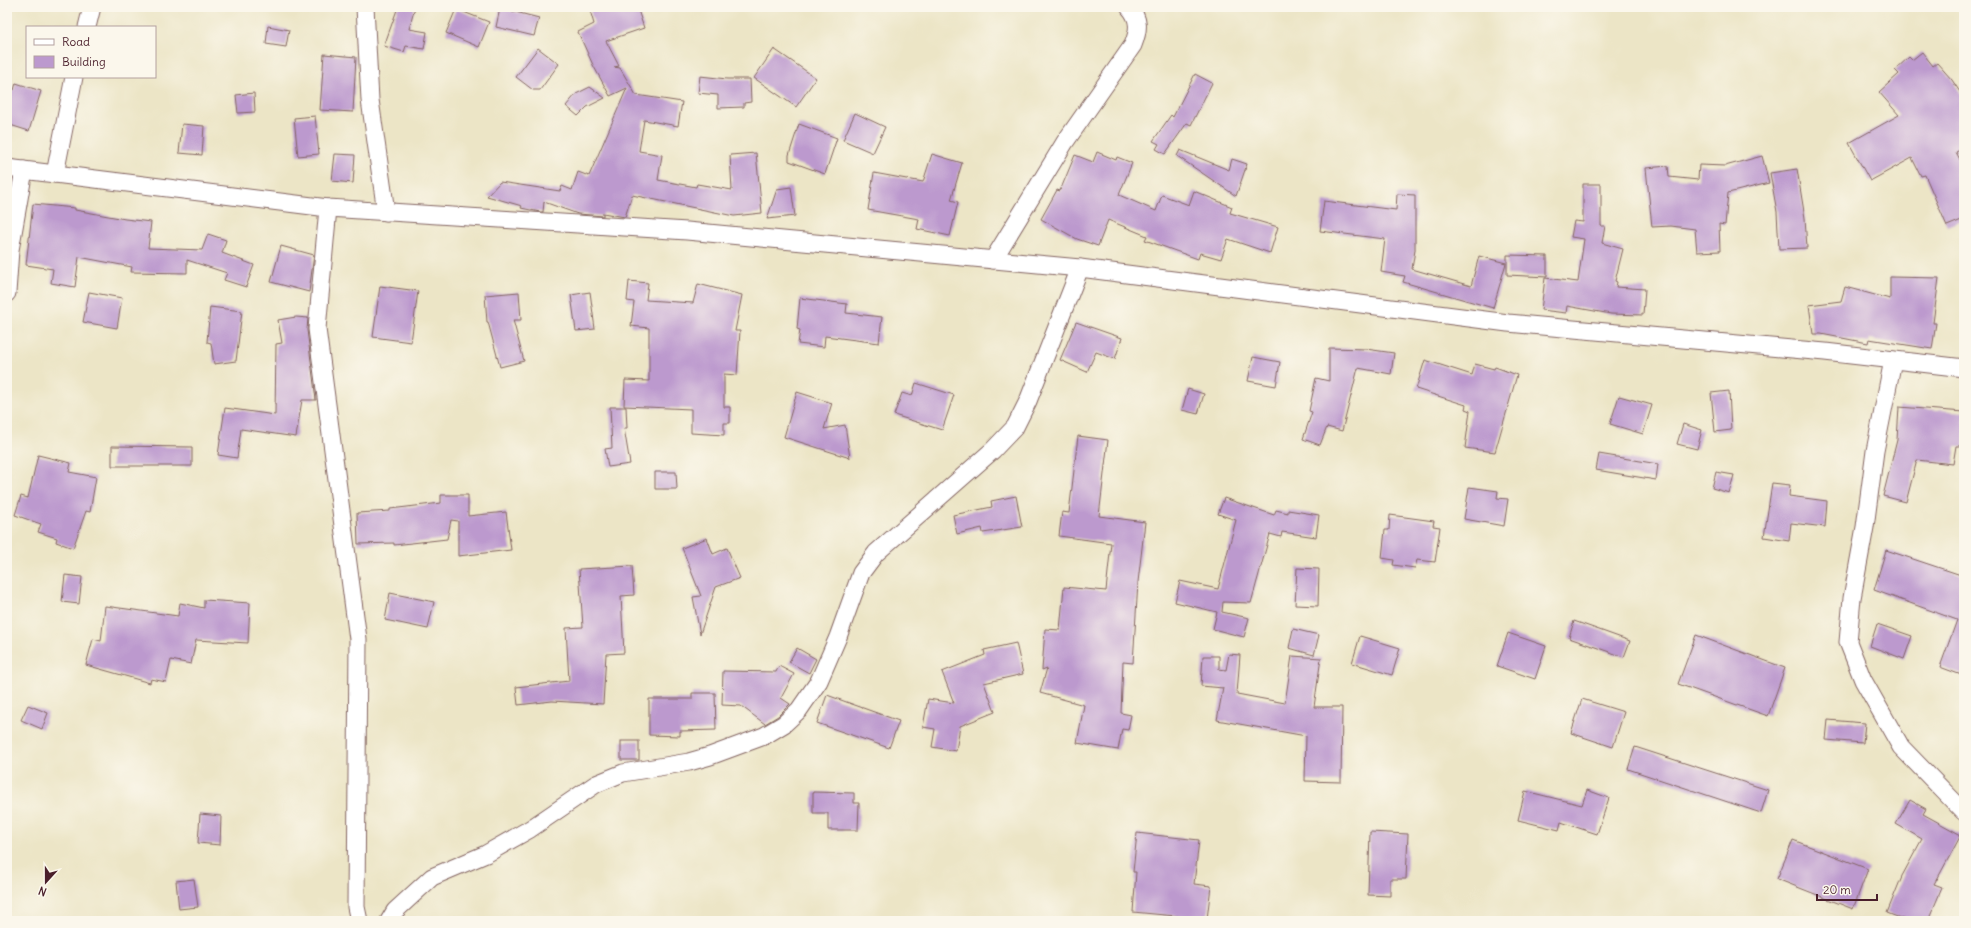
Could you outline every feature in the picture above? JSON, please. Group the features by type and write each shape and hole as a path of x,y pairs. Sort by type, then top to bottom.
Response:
{"street":[{"path":"87,26 92,7"},
{"path":"365,7 370,100 386,212"},
{"path":"994,260 1065,142 1133,45 1138,34 1136,15 1129,7"},
{"path":"55,174 74,78"},
{"path":"7,168 328,208 687,231 1080,268 1508,323 1964,368"},
{"path":"7,293 10,250 24,170"},
{"path":"328,208 317,329 358,639 356,907 359,921"},
{"path":"389,921 395,911 432,877 486,854 530,829 596,784 623,773 689,762 710,756 764,736 784,724 799,710 819,681 838,637 861,573 876,552 994,450 1015,426 1028,401 1080,268"},
{"path":"1894,360 1875,451 1865,527 1852,598 1848,642 1863,680 1901,747 1964,812"}],"building":[{"path":"398,7 415,7 409,29 427,32 424,49 406,46 404,52 384,46"},
{"path":"589,7 637,7 644,28 606,41 619,66 614,67 620,68 636,95 682,102 678,126 644,120 639,151 662,155 658,180 696,187 697,184 732,190 730,155 756,153 762,213 734,216 632,195 625,217 603,213 603,216 578,214 544,202 543,212 540,212 521,208 522,206 487,196 500,182 560,191 562,186 572,190 578,172 589,176 627,88 610,96 593,65 578,32 594,24"},
{"path":"500,8 539,18 534,36 496,27"},
{"path":"456,9 489,22 479,47 446,33"},
{"path":"268,26 289,30 286,47 266,44"},
{"path":"538,48 559,64 540,90 533,90 516,77"},
{"path":"774,49 816,78 796,107 754,78"},
{"path":"1922,52 1933,66 1937,63 1952,80 1964,98 1964,148 1956,152 1964,167 1964,219 1947,226 1925,175 1921,176 1912,158 1870,181 1849,143 1899,115 1879,92 1899,74 1895,70 1909,57 1912,60"},
{"path":"324,54 356,57 353,112 320,110"},
{"path":"1195,74 1212,83 1191,125 1187,123 1165,154 1156,149 1159,144 1153,141 1171,115 1173,117"},
{"path":"700,76 727,79 750,79 751,102 744,103 744,107 718,108 718,95 698,93"},
{"path":"16,83 41,91 29,131 7,124 7,88 14,90"},
{"path":"590,87 605,98 587,107 578,116 566,106 576,94"},
{"path":"254,93 255,112 238,113 236,95"},
{"path":"855,113 885,127 873,153 843,140"},
{"path":"315,116 319,154 298,156 294,118"},
{"path":"182,124 204,126 202,155 179,153"},
{"path":"799,124 837,138 825,174 789,161 789,155"},
{"path":"1180,150 1229,170 1232,159 1247,164 1236,196 1177,156"},
{"path":"1097,152 1116,160 1117,157 1132,163 1119,195 1156,211 1162,195 1189,205 1194,191 1232,207 1230,213 1278,227 1270,253 1228,239 1221,259 1200,253 1198,259 1145,240 1147,236 1108,220 1098,246 1077,239 1041,219 1057,190 1060,191 1075,155 1093,162"},
{"path":"335,154 355,155 353,183 332,181"},
{"path":"932,154 962,163 951,200 958,202 950,236 917,229 919,219 868,210 874,173 923,182"},
{"path":"1762,156 1769,183 1728,193 1725,225 1719,224 1720,251 1697,252 1695,229 1671,226 1652,227 1646,168 1668,166 1669,177 1698,180 1699,165 1725,166"},
{"path":"1797,169 1805,218 1807,248 1779,249 1777,212 1770,173"},
{"path":"1583,184 1601,184 1601,226 1605,226 1602,243 1623,249 1615,281 1617,282 1616,287 1645,289 1643,315 1611,314 1567,306 1566,313 1541,310 1545,278 1578,282 1584,239 1571,237 1574,221 1583,222"},
{"path":"791,187 795,216 767,219 777,189"},
{"path":"1397,194 1415,195 1415,250 1412,269 1471,286 1479,256 1506,263 1493,308 1403,282 1405,276 1381,272 1385,239 1320,231 1324,201 1396,210"},
{"path":"33,204 75,208 75,210 151,222 148,248 202,250 208,234 226,240 222,253 254,265 246,287 224,280 227,273 187,260 187,273 131,272 132,267 79,257 75,287 51,283 53,269 26,265"},
{"path":"281,246 314,255 309,292 271,282"},
{"path":"1507,255 1547,256 1547,277 1507,275"},
{"path":"1890,277 1939,278 1933,323 1936,323 1932,349 1869,339 1868,343 1821,334 1813,334 1809,305 1841,301 1845,287 1890,299"},
{"path":"629,281 648,283 646,300 693,303 698,284 742,295 735,331 740,331 737,375 724,374 724,407 730,407 730,423 724,423 724,435 691,433 691,409 624,406 625,380 649,381 649,328 631,326 634,302 627,301"},
{"path":"380,286 418,291 411,342 373,337"},
{"path":"89,292 122,298 117,328 83,322"},
{"path":"519,292 521,320 513,320 524,361 500,367 487,322 485,295"},
{"path":"590,292 595,329 576,331 571,295"},
{"path":"800,298 847,304 846,313 882,317 879,343 825,336 824,347 798,344 800,330 797,329"},
{"path":"210,307 242,311 236,361 214,364 211,343 207,342"},
{"path":"296,317 308,318 307,330 316,400 302,400 296,437 241,429 237,458 218,455 225,408 275,415 276,344 282,343 278,320"},
{"path":"1076,322 1122,338 1115,359 1096,352 1087,372 1060,360"},
{"path":"1329,348 1366,349 1394,353 1391,374 1358,368 1342,431 1327,427 1320,445 1303,439 1312,412 1309,411 1316,378 1329,381"},
{"path":"1253,357 1280,362 1276,386 1248,381"},
{"path":"1425,360 1472,375 1475,364 1494,369 1495,367 1517,375 1495,452 1465,448 1470,411 1465,409 1466,405 1416,389"},
{"path":"916,383 954,395 942,430 894,415 902,393 912,396"},
{"path":"1188,389 1204,394 1198,414 1182,410"},
{"path":"1729,391 1731,430 1715,432 1711,393"},
{"path":"797,392 832,403 824,429 845,425 850,458 784,437"},
{"path":"1619,396 1652,405 1643,434 1610,424"},
{"path":"610,407 626,407 627,428 624,428 630,464 608,467 605,449 612,448"},
{"path":"1899,407 1964,412 1964,446 1956,446 1953,464 1917,460 1906,502 1883,496 1897,440"},
{"path":"1683,424 1702,430 1697,449 1677,444"},
{"path":"1078,436 1108,440 1099,516 1145,522 1138,582 1133,663 1123,662 1121,713 1131,715 1128,730 1122,729 1118,750 1077,743 1084,705 1040,693 1047,668 1042,670 1045,629 1060,630 1064,587 1106,591 1111,543 1059,536 1062,512 1069,513"},
{"path":"112,446 192,447 192,466 112,466"},
{"path":"1599,454 1658,464 1656,480 1596,470"},
{"path":"38,455 71,463 69,472 96,477 90,512 86,511 73,548 56,542 57,538 38,532 41,524 15,515 21,496 28,498"},
{"path":"655,472 676,472 677,489 655,489"},
{"path":"1716,472 1734,475 1729,493 1712,488"},
{"path":"1772,483 1790,485 1789,496 1827,501 1825,527 1791,523 1789,541 1764,537"},
{"path":"1469,487 1498,491 1497,498 1508,499 1504,526 1464,519"},
{"path":"441,495 468,495 468,516 506,512 511,550 458,556 458,521 451,520 447,539 394,545 394,543 358,544 357,513 390,511 390,509 441,503"},
{"path":"1016,496 1022,527 983,533 982,528 957,534 953,515 992,507 991,501"},
{"path":"1224,498 1274,515 1276,510 1288,513 1288,510 1319,515 1316,537 1282,532 1281,537 1270,534 1251,603 1223,602 1222,612 1249,618 1244,637 1213,629 1217,612 1175,602 1180,581 1218,589 1236,520 1218,514"},
{"path":"1390,515 1434,521 1433,526 1440,527 1435,562 1417,560 1415,568 1393,565 1394,560 1382,558 1385,530 1389,530"},
{"path":"707,538 713,554 727,548 740,578 716,587 700,634 693,597 701,596 682,548"},
{"path":"1886,550 1964,576 1964,676 1940,667 1957,620 1874,590"},
{"path":"632,566 634,595 621,596 624,653 606,654 603,704 552,701 518,705 516,687 569,681 566,628 583,627 579,569"},
{"path":"1297,568 1319,569 1318,606 1295,605"},
{"path":"65,575 82,577 79,604 62,602"},
{"path":"390,593 434,602 428,629 385,620"},
{"path":"204,600 250,603 248,643 196,640 191,664 171,660 166,682 151,679 150,683 86,665 93,639 101,641 105,606 178,616 180,603 204,608"},
{"path":"1574,621 1630,641 1624,657 1569,638"},
{"path":"1877,624 1912,636 1904,659 1870,646"},
{"path":"1293,629 1319,635 1314,655 1289,648"},
{"path":"1508,633 1546,646 1535,679 1497,666"},
{"path":"1696,635 1785,668 1768,716 1678,684"},
{"path":"1360,636 1400,648 1392,675 1352,663"},
{"path":"1016,643 1023,674 984,683 995,712 960,726 956,751 932,747 935,729 923,727 928,699 954,703 942,672 985,655 984,650"},
{"path":"797,648 816,659 809,673 789,662"},
{"path":"1229,654 1240,655 1237,694 1285,703 1292,656 1321,658 1314,707 1342,707 1341,782 1305,781 1306,736 1217,720 1223,688 1201,686 1203,656 1219,656 1219,669 1226,670"},
{"path":"779,666 794,674 781,698 790,704 778,716 765,724 741,706 722,705 723,671 776,672"},
{"path":"692,693 715,693 716,730 680,731 680,736 649,735 649,699 692,699"},
{"path":"827,695 899,721 889,748 817,723"},
{"path":"1582,699 1624,712 1613,747 1571,733"},
{"path":"28,705 48,713 42,729 21,720"},
{"path":"1828,720 1865,723 1863,743 1826,740"},
{"path":"621,741 639,741 639,760 621,760"},
{"path":"1635,747 1768,790 1761,813 1628,769"},
{"path":"1587,790 1609,798 1597,834 1561,822 1559,830 1518,820 1525,791 1582,805"},
{"path":"813,792 854,793 854,803 859,803 858,830 828,830 828,813 813,813"},
{"path":"1910,800 1926,809 1923,814 1961,835 1934,885 1942,888 1928,921 1908,921 1887,913 1902,876 1922,839 1896,824"},
{"path":"200,814 221,816 220,845 198,843"},
{"path":"1370,832 1408,834 1406,879 1390,879 1390,896 1368,895"},
{"path":"1137,833 1199,840 1194,884 1211,886 1207,919 1133,912 1136,872 1133,872"},
{"path":"1793,840 1868,869 1853,909 1777,879"},
{"path":"194,879 198,907 179,909 176,881"}]}
